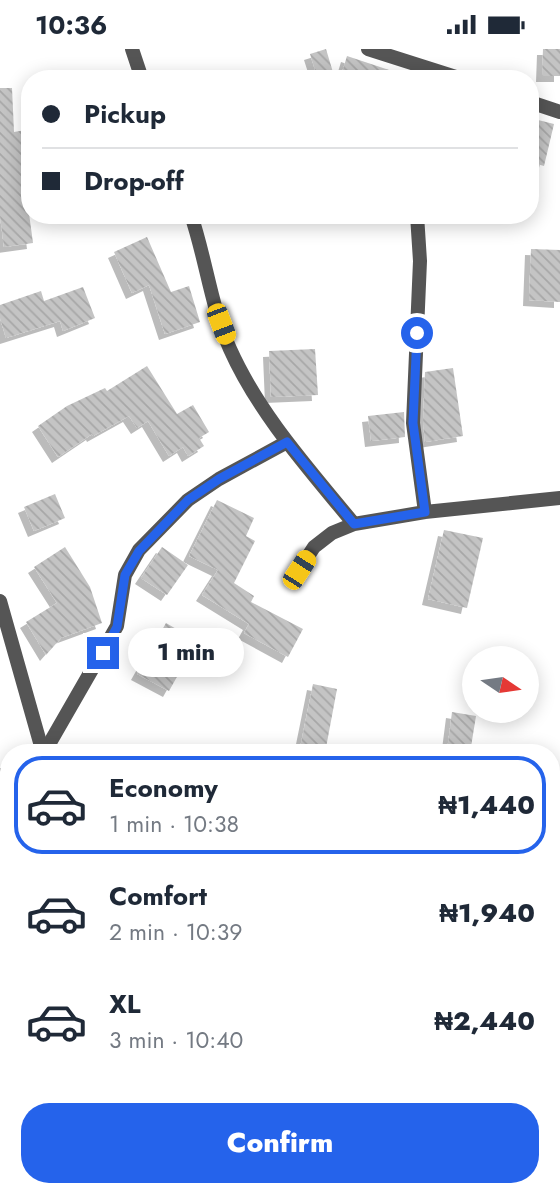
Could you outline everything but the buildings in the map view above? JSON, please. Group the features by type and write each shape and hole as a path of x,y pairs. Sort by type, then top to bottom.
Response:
{"street":[{"path":"132,49 139,70"},
{"path":"368,49 426,70"},
{"path":"539,105 560,112"},
{"path":"193,224 221,324 231,350 287,442 354,524"},
{"path":"418,224 420,261 413,423 425,512"},
{"path":"49,744 117,627 125,575 139,551 188,500 219,479 287,442"},
{"path":"299,570 314,547 332,533 354,524 425,512 560,498"},
{"path":"0,601 41,744"}],"route":[{"path":"103,653 117,627 125,575 139,551 188,500 219,479 287,442 354,524 425,512 413,423 417,333"}]}
